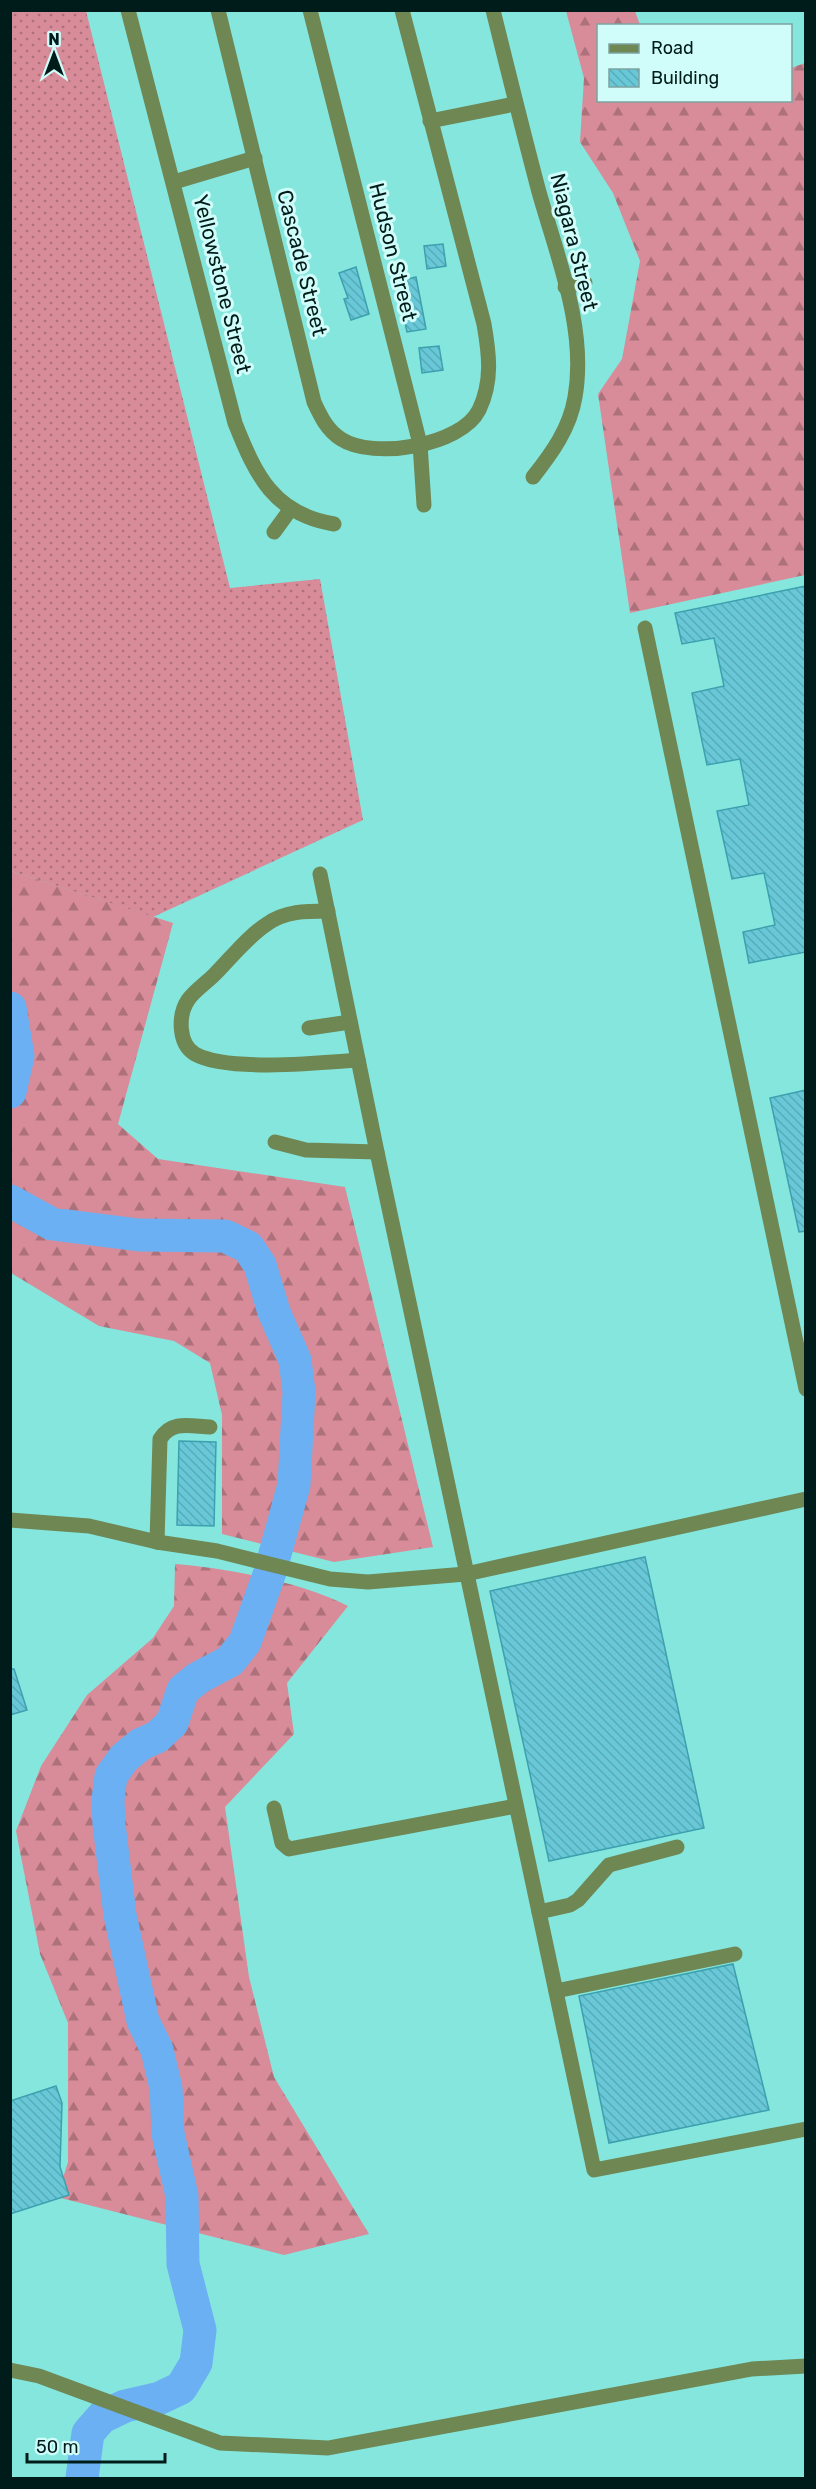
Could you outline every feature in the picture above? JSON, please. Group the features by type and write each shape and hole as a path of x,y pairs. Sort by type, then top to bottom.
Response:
{"street":[{"name":"Yellowstone Street","path":"128,10 235,423 248,455 265,484 290,510 318,522 334,524"},
{"name":"Cascade Street","path":"218,10 314,402 324,424 341,439 363,449 391,449 420,444 442,439 464,429 478,411 487,387 490,368 484,324 402,10"},
{"name":"Hudson Street","path":"310,10 420,444 424,505"},
{"name":"Niagara Street","path":"494,10 515,104 565,286 574,331 577,368 575,398 565,430 552,454 533,477"},
{"path":"430,121 515,104"},
{"path":"174,182 255,158"},
{"path":"565,286 585,283"},
{"path":"274,532 290,510"},
{"path":"645,628 806,1389"},
{"path":"320,874 466,1574 594,2170 806,2129"},
{"path":"328,911 299,911 267,924 188,1000 181,1018 181,1032 187,1046 195,1054 216,1060 249,1064 307,1064 358,1060"},
{"path":"309,1028 350,1022"},
{"path":"275,1142 306,1150 377,1152"},
{"path":"157,1542 160,1439 166,1429 172,1426 210,1427"},
{"path":"10,1520 89,1526 157,1542 217,1551 330,1579 368,1582 466,1574 806,1499"},
{"path":"274,1808 282,1844 290,1849 516,1806"},
{"path":"538,1912 570,1905 578,1900 609,1864 677,1847"},
{"path":"555,1991 735,1954"},
{"path":"10,2370 39,2376 220,2443 328,2448 752,2369 806,2366"}],"green space":[{"path":"11,11 86,11 230,588 320,579 363,820 153,917 11,871"},
{"path":"566,11 635,11 640,24 597,24 597,102 792,102 792,68 805,63 805,575 630,613 598,394 622,359 640,261 613,193 580,142 584,78"},
{"path":"11,871 173,923 118,1124 158,1159 345,1187 433,1547 334,1562 222,1534 222,1415 210,1363 174,1341 99,1326 11,1273"},
{"path":"175,1564 217,1569 286,1583 329,1597 348,1606 287,1683 294,1734 225,1807 249,1977 274,2077 369,2234 284,2255 57,2197 68,2162 68,2023 40,1954 16,1831 41,1766 87,1695 153,1638 174,1606"}],"building":[{"path":"443,244 446,266 427,269 424,246"},
{"path":"356,267 369,314 351,320 344,299 348,298 339,273"},
{"path":"416,277 426,329 407,332 396,282"},
{"path":"439,346 443,370 422,373 419,348"},
{"path":"806,586 806,952 749,963 743,932 775,925 764,873 732,879 717,811 749,805 740,759 707,765 692,693 724,686 714,638 682,644 675,613"},
{"path":"806,1090 806,1231 799,1232 770,1098"},
{"path":"179,1441 216,1442 214,1526 177,1525"},
{"path":"645,1557 704,1828 549,1861 490,1591"},
{"path":"10,1669 14,1669 27,1710 10,1715"},
{"path":"733,1964 769,2110 609,2143 579,1996"},
{"path":"56,2086 62,2103 60,2167 69,2195 10,2214 10,2101"}],"waterway":[{"path":"10,1008 18,1056 10,1092"},
{"path":"10,1201 52,1224 139,1235 225,1236 248,1247 260,1265 274,1312 295,1360 299,1392 294,1485 270,1572 245,1642 230,1661 198,1678 183,1690 172,1723 157,1737 141,1744 124,1758 111,1776 108,1800 109,1824 120,1915 143,2021 157,2050 166,2088 168,2134 182,2196 183,2264 200,2330 196,2363 181,2388 160,2398 125,2406 102,2417 88,2433 82,2478"}]}
